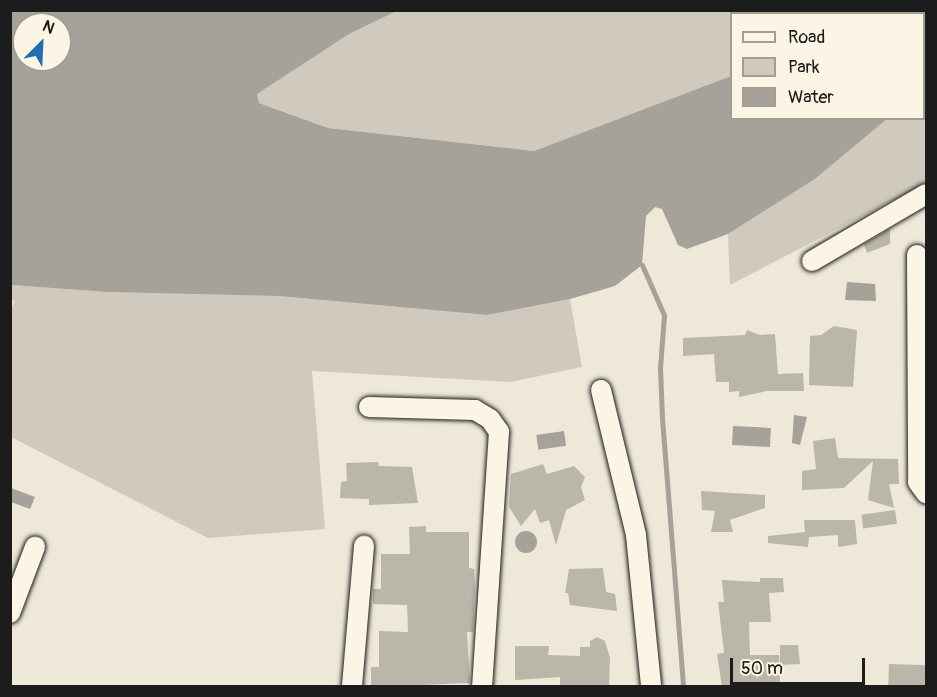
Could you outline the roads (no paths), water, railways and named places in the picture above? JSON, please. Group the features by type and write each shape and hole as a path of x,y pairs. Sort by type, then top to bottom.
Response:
{"street":[{"path":"812,261 927,194"},
{"path":"917,255 918,482 927,493"},
{"path":"601,390 636,535 651,687"},
{"path":"369,407 475,410 490,419 500,432 482,687"},
{"path":"352,687 364,546"},
{"path":"10,613 35,547"}],"water":[{"path":"10,11 397,11 349,34 257,94 259,103 328,128 534,151 730,76 730,120 886,120 815,179 728,234 687,249 678,245 662,209 655,207 646,216 642,265 615,286 570,299 487,315 278,296 107,292 11,285"},
{"path":"926,11 926,101 925,12 839,12"},
{"path":"847,282 875,284 876,301 845,300"},
{"path":"794,415 807,417 800,445 792,443"},
{"path":"733,426 771,428 770,447 732,445"},
{"path":"564,431 566,446 538,450 536,435"},
{"path":"11,488 35,497 30,509 11,502"},
{"path":"526,531 534,534 537,542 534,550 526,553 518,550 515,542 518,534"}],"waterway":[{"path":"642,265 664,315 660,368 662,418 683,686"}]}
